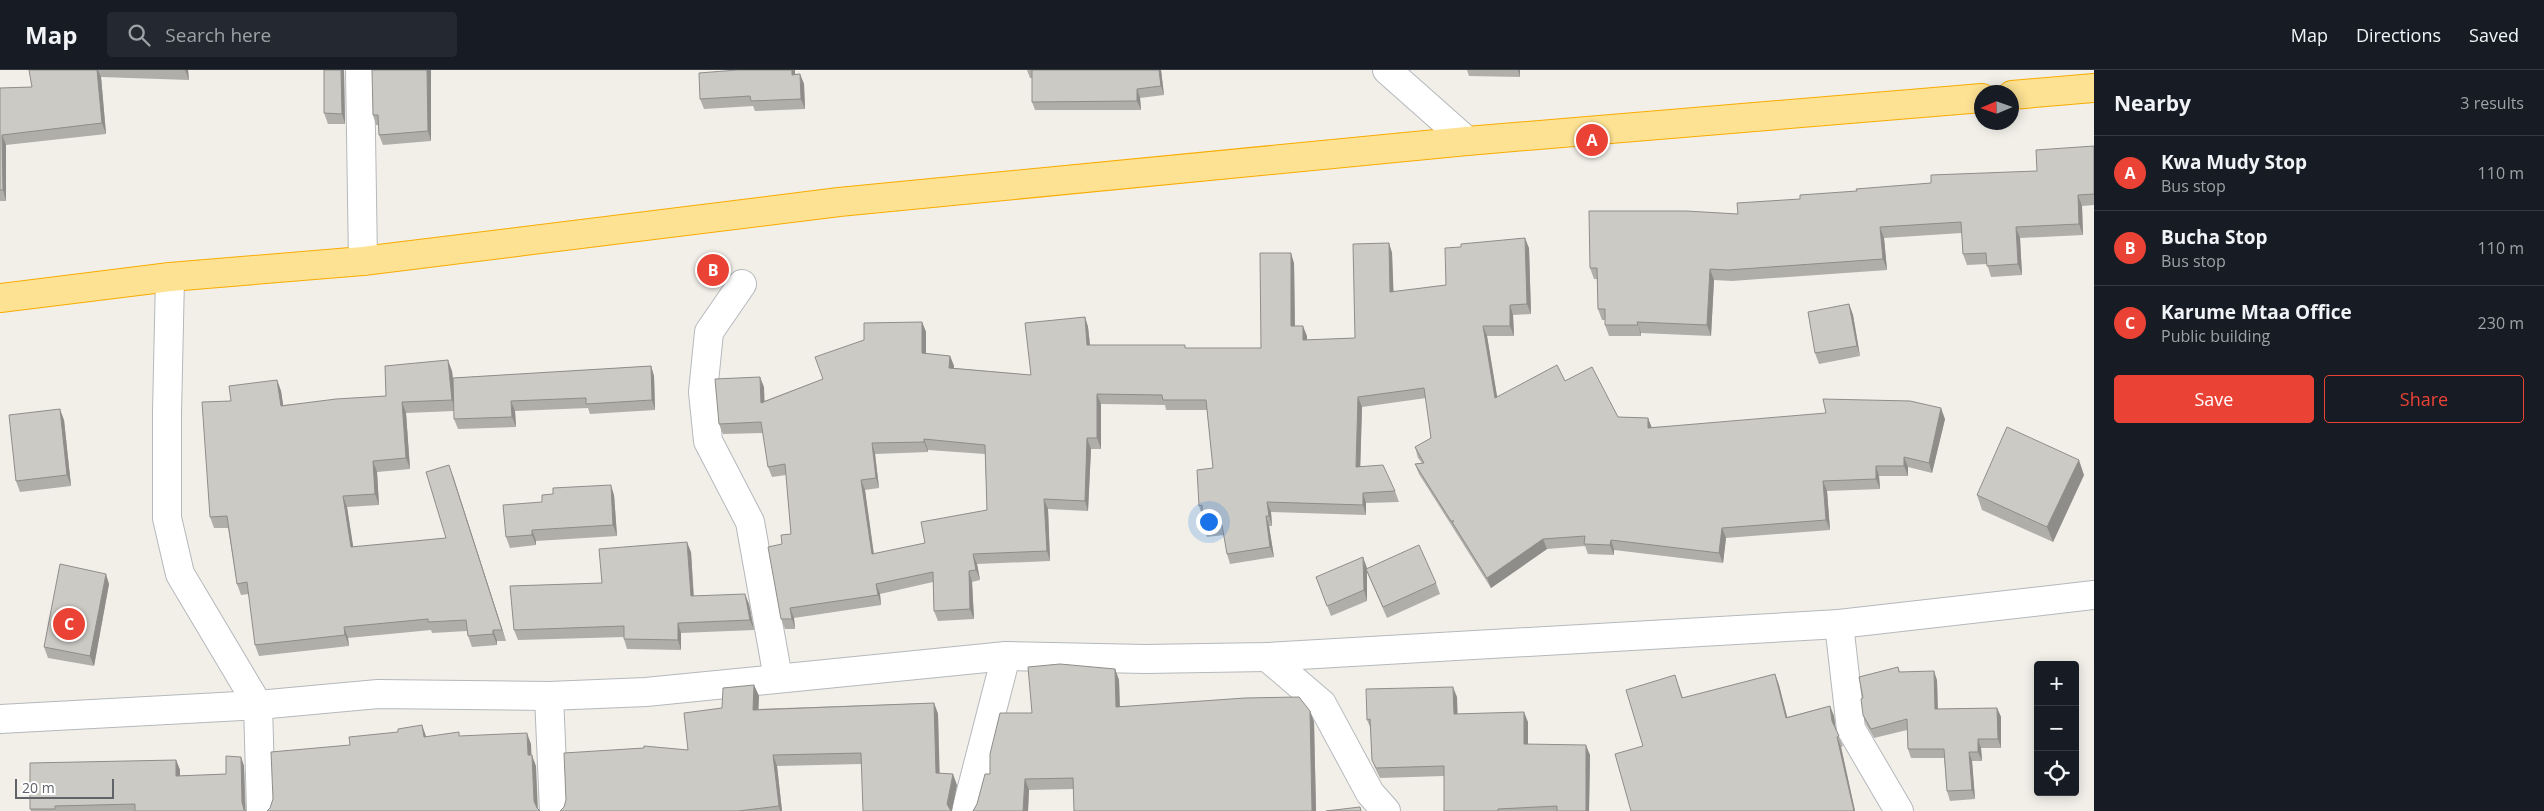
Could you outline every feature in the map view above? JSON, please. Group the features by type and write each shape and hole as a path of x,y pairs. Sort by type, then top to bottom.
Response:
{"highway":[{"path":"2019,94 2094,88"},
{"path":"0,298 170,276 363,261 839,202 1467,141 1974,99"}],"street":[{"path":"360,70 363,261"},
{"path":"1387,70 1467,141"},
{"path":"170,276 166,413 168,518 180,574 258,705 261,811"},
{"path":"742,284 709,332 703,392 708,441 750,522 778,678"},
{"path":"0,719 258,705 378,694 549,696 646,692 1006,656 1267,657 1839,624 2094,595"},
{"path":"1839,624 1851,729 1899,811"},
{"path":"966,811 1006,656"},
{"path":"1267,657 1322,704 1370,793 1386,811"},
{"path":"549,696 554,811"}],"building":[{"path":"29,70 97,70 102,123 2,135 3,190 0,190 0,88 32,87"},
{"path":"324,70 341,70 342,114 324,113"},
{"path":"372,70 427,70 428,131 379,135 378,115 373,115"},
{"path":"737,70 792,70 792,75 800,74 801,99 751,101 750,96 700,99 699,73"},
{"path":"1032,70 1159,70 1161,86 1137,89 1137,101 1032,102"},
{"path":"2094,146 2094,194 2078,195 2079,224 2016,227 2018,264 1987,266 1986,253 1963,254 1961,222 1880,227 1883,259 1728,270 1710,269 1707,325 1637,322 1638,325 1605,325 1605,309 1598,309 1597,268 1590,268 1589,211 1686,211 1738,214 1737,203 1800,199 1800,195 1931,183 1931,175 2037,171 2036,150"},
{"path":"1525,238 1527,304 1510,305 1510,326 1483,326 1495,398 1557,365 1565,381 1592,367 1618,417 1648,418 1648,428 1826,413 1823,399 1910,401 1941,408 1929,463 1904,457 1904,466 1876,466 1876,479 1823,481 1826,520 1722,528 1719,553 1611,540 1610,545 1584,544 1585,536 1543,539 1487,578 1452,522 1454,521 1451,521 1415,464 1424,463 1415,447 1431,438 1424,388 1358,397 1356,467 1383,465 1395,491 1363,493 1363,505 1267,502 1269,516 1266,516 1270,547 1227,554 1222,525 1203,527 1202,505 1199,506 1197,470 1213,468 1206,400 1163,400 1162,395 1097,394 1097,438 1087,438 1085,501 1044,499 1047,551 973,554 976,570 969,571 970,609 934,611 933,572 876,584 878,595 790,608 792,619 781,619 768,547 782,544 781,535 791,534 785,464 768,467 761,422 719,424 715,379 760,377 761,403 823,379 815,357 864,340 864,323 922,322 922,353 950,356 949,368 1031,375 1025,323 1085,317 1087,345 1185,345 1185,348 1261,348 1260,253 1291,253 1291,326 1303,326 1303,340 1355,338 1353,244 1389,243 1390,292 1446,285 1445,248 1461,247 1461,244","holes":["924,439 985,445 987,510 921,522 925,543 872,554 861,480 876,478 872,443 924,442"]},
{"path":"1849,304 1857,346 1815,353 1808,312"},
{"path":"448,360 452,400 402,402 406,458 373,461 375,494 343,496 351,547 446,538 426,472 449,465 502,630 493,630 493,634 468,636 466,620 428,622 428,619 344,627 345,635 255,645 247,582 237,584 227,516 210,517 202,402 231,401 229,386 277,380 281,406 336,399 386,396 385,366"},
{"path":"651,366 652,400 586,404 586,398 511,401 512,417 454,419 453,378"},
{"path":"60,409 67,475 16,481 9,415"},
{"path":"2007,427 2079,460 2047,527 1977,495"},
{"path":"611,485 613,525 532,530 532,535 506,537 503,505 542,502 542,495 553,494 553,488"},
{"path":"687,542 691,596 745,594 750,620 678,623 678,640 624,639 624,626 514,630 510,586 602,583 599,549"},
{"path":"1419,545 1436,583 1383,607 1366,569"},
{"path":"1363,557 1364,590 1327,606 1316,577"},
{"path":"60,564 106,574 90,656 44,647"},
{"path":"1060,664 1115,669 1116,707 1245,698 1299,697 1310,711 1312,811 1074,811 1073,778 1025,779 1023,811 973,811 977,804 985,774 990,774 990,754 1000,713 1032,713 1028,667"},
{"path":"1898,667 1899,672 1934,671 1935,709 1997,708 1998,739 1978,739 1978,752 1969,752 1972,790 1947,791 1944,749 1908,749 1907,719 1871,729 1863,715 1861,699 1863,698 1859,677"},
{"path":"1775,674 1786,718 1830,706 1832,721 1839,736 1837,737 1854,811 1631,811 1615,754 1643,746 1626,690 1675,675 1682,698"},
{"path":"754,685 753,710 934,703 936,773 953,774 947,804 951,811 863,811 861,753 773,755 779,806 738,811 560,811 564,807 566,800 564,753 644,748 644,746 688,750 684,713 722,708 723,688"},
{"path":"1453,687 1454,714 1524,712 1524,744 1586,745 1586,811 1557,811 1557,806 1498,809 1498,811 1444,811 1444,766 1376,768 1372,760 1370,719 1367,720 1366,689"},
{"path":"422,725 424,737 459,732 459,736 527,733 528,755 532,755 534,801 540,811 267,811 273,799 271,752 350,745 349,737 398,732 398,729"},
{"path":"226,756 241,757 242,802 246,811 135,811 135,804 55,806 55,809 30,809 30,763 176,760 176,776 226,774"},
{"path":"1360,807 1361,811 1326,811"}],"place":[{"name":"Kwa Mudy Stop","path":"1592,140"},
{"name":"Bucha Stop","path":"713,270"},
{"name":"Karume Mtaa Office","path":"69,624"}]}
